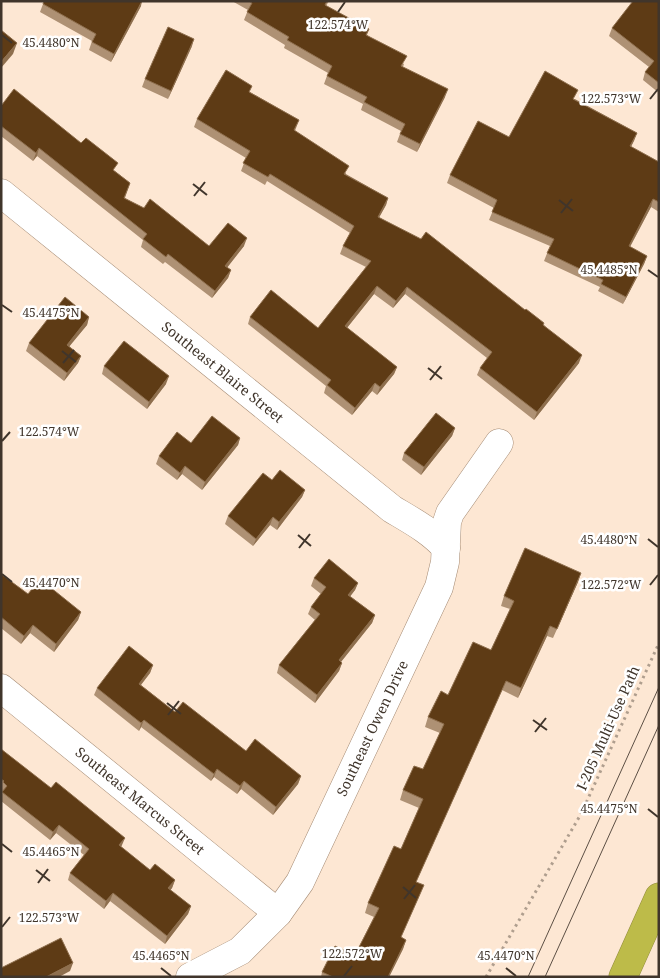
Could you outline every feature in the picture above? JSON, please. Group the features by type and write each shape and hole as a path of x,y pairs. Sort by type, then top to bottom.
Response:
{"highway":[{"path":"623,977 659,897"}],"street":[{"name":"Southeast Blaire Street","path":"1,193 385,503 437,537 446,548"},
{"name":"Southeast Owen Drive","path":"190,977 240,951 278,913 300,882 439,587 445,562 447,522 450,513 499,443"},
{"name":"Southeast Marcus Street","path":"1,688 278,913"}],"path":[{"name":"I-205 Multi-Use Path","path":"486,977 581,814 659,643"}],"building":[{"path":"44,1 142,1 114,54 92,42 96,34 43,4"},
{"path":"249,1 327,1 325,5 369,29 366,35 407,56 401,66 448,89 420,144 400,134 405,124 364,102 367,97 327,76 332,66 287,40 289,37 247,12 252,3"},
{"path":"633,1 659,1 659,83 645,72 654,61 612,28"},
{"path":"168,27 194,39 171,91 145,79"},
{"path":"1,30 17,43 1,62"},
{"path":"226,70 252,86 249,92 299,120 294,130 349,166 344,174 388,198 378,217 421,239 426,232 544,323 543,325 582,355 537,412 480,368 492,352 407,287 396,301 377,286 345,326 397,367 380,387 375,383 355,408 327,385 331,380 250,317 271,290 318,328 371,261 343,246 354,226 270,174 268,177 243,163 250,151 197,119"},
{"path":"545,71 578,90 573,99 637,133 630,146 659,162 659,202 653,199 629,246 647,256 626,297 601,284 603,280 547,253 554,239 492,212 497,200 450,175 478,121 509,137"},
{"path":"14,89 81,143 86,138 118,163 113,170 130,183 124,198 144,208 150,199 209,246 228,223 247,238 225,266 231,270 215,291 168,254 166,257 143,239 147,234 39,148 36,153 1,126 1,106"},
{"path":"65,297 89,317 67,345 81,356 67,373 29,343"},
{"path":"124,341 169,376 149,402 104,366"},
{"path":"436,413 455,428 424,467 404,453"},
{"path":"212,416 240,438 205,482 185,466 180,473 159,456 177,432 191,443"},
{"path":"280,470 305,490 279,522 273,517 256,539 228,516 263,473 272,480"},
{"path":"525,548 581,573 557,629 550,626 521,688 506,681 416,882 424,885 401,937 406,940 388,977 333,977 322,972 335,946 355,955 379,908 368,903 394,846 401,849 423,799 403,790 414,766 423,769 444,724 428,717 441,691 448,695 473,642 491,650 514,601 504,596"},
{"path":"329,559 358,583 348,595 375,615 339,660 342,663 317,695 279,665 320,614 311,607 326,587 314,578"},
{"path":"1,574 28,594 40,579 81,612 56,644 33,625 24,636 1,617"},
{"path":"129,646 153,665 139,684 175,712 183,702 246,751 255,739 301,776 276,807 244,781 240,786 217,769 214,774 144,720 141,723 97,688"},
{"path":"1,749 51,788 56,782 125,838 119,845 150,870 155,864 175,880 168,888 191,906 167,936 113,893 106,901 70,873 89,849 59,825 53,832 2,792 7,786 1,779"},
{"path":"61,938 73,963 46,977 1,977 1,968"}],"tram line":[{"path":"528,977 659,687"},
{"path":"545,977 659,725"}]}
